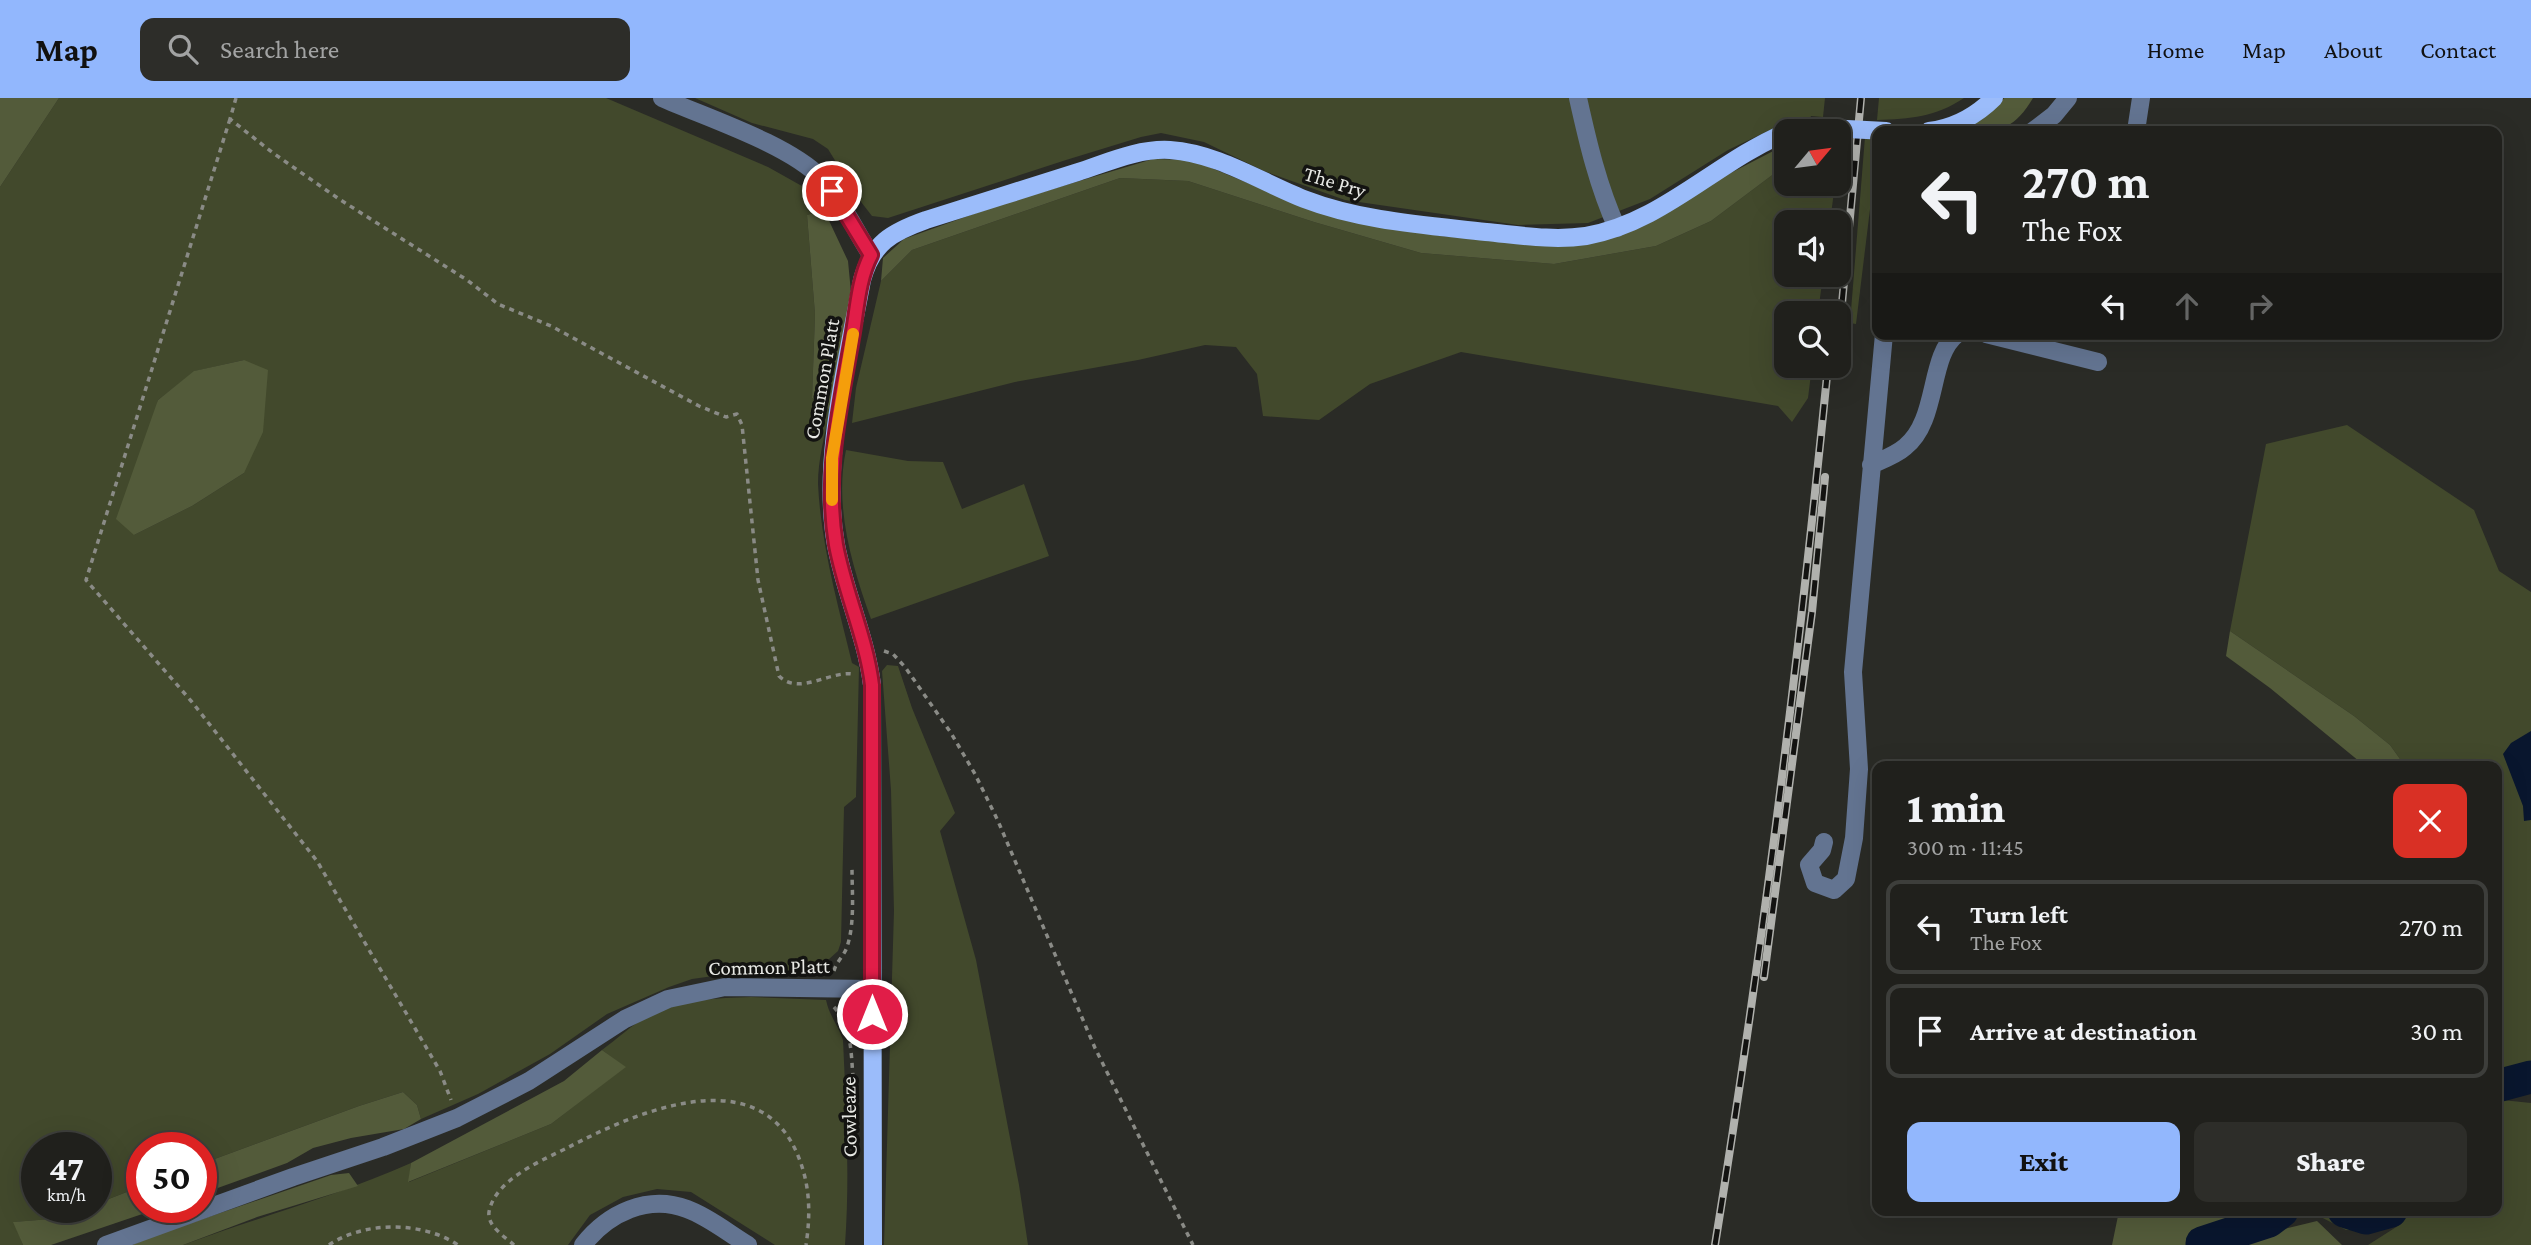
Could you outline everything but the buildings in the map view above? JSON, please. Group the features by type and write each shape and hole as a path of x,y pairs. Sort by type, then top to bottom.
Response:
{"main road":[{"path":"1949,126 1966,119 1994,98"},
{"name":"The Pry","path":"1852,129 1872,130"},
{"name":"The Pry","path":"871,255 889,237 926,220 1130,156 1169,150 1218,162 1338,211 1436,226 1535,236 1582,236 1616,228 1649,214 1737,158 1774,139"},
{"name":"Common Platt","path":"871,255 860,290 835,437 831,480 836,544 870,673 872,989"},
{"name":"Cowleaze","path":"872,989 873,1245"}],"street":[{"path":"662,98 777,148 802,162 832,191 871,255"},
{"path":"1578,98 1591,157 1616,228"},
{"path":"2038,126 2068,98"},
{"path":"2137,126 2141,98"},
{"path":"1824,842 1822,850 1810,865 1815,883 1834,890 1846,879 1854,838 1859,769 1853,672 1883,340"},
{"path":"1871,465 1906,447 1920,428 1931,402 1938,368 1950,340"},
{"path":"2010,340 2098,362"},
{"name":"Common Platt","path":"106,1245 457,1118 529,1082 625,1019 668,999 725,987 872,989"},
{"path":"583,1245 598,1228 614,1216 629,1209 657,1203 688,1209 748,1245"}],"path":[{"path":"236,98 86,580 192,702 317,861 440,1071 457,1118"},
{"path":"230,119 328,192 467,280 498,304 551,326 699,407 726,417 737,414 742,425 758,580 779,676 784,681 796,683 819,681 846,673 859,676 870,673"},
{"path":"865,646 893,654 905,667 951,733 975,774 1095,1048 1193,1245"},
{"path":"853,857 850,934 846,949 834,967 834,1007 849,1031 853,1087"},
{"path":"514,1245 499,1232 489,1218 489,1210 510,1180 634,1115 668,1105 711,1101 753,1107 772,1118 788,1135 798,1155 809,1195 806,1245"},
{"path":"329,1245 353,1233 384,1227 401,1227 437,1235 458,1245"}],"green space":[{"path":"0,98 59,98 0,187"},
{"path":"59,98 606,98 768,167 809,190 824,210 807,215 815,314 812,398 830,410 819,465 820,507 826,552 841,619 852,663 859,667 856,797 844,807 841,942 838,951 828,960 827,967 819,971 799,973 735,973 692,979 669,987 607,1014 550,1054 478,1094 421,1119 417,1105 403,1092 217,1158 217,1132 126,1132 126,1192 112,1198 112,1132 21,1132 21,1221 14,1222 23,1245 0,1245 0,187","holes":["244,360 244,473 192,506 134,535 158,400 195,371"]},
{"path":"695,98 1825,98 1823,117 1774,119 1774,128 1728,150 1650,199 1588,223 1518,225 1345,200 1264,171 1204,142 1161,133 1066,160 888,218 872,216 828,149 813,139 752,123"},
{"path":"1879,98 1964,98 1922,116 1877,120"},
{"path":"2004,98 2033,98 2025,111 2007,126 1960,126"},
{"path":"1865,137 1872,139 1872,201 1856,324 1851,323 1851,311"},
{"path":"1774,151 1774,174 1711,221 1656,246 1554,264 1421,253 1188,181 1120,178 912,250 881,281 883,258 904,239 993,207 1153,159 1192,160 1306,207 1366,223 1441,236 1544,245 1603,239"},
{"path":"1774,174 1774,196 1833,196 1832,210 1774,210 1774,287 1821,287 1820,301 1774,301 1774,378 1810,378 1808,398 1792,422 1778,406 1461,352 1370,384 1319,420 1263,416 1257,374 1236,347 1205,345 1015,382 852,423 856,388 881,281 912,250 1120,178 1188,181 1421,253 1554,264 1656,246 1711,221"},
{"path":"824,210 848,261 852,303 830,410 812,398 815,314 807,215"},
{"path":"244,360 268,370 263,432 244,473 192,506 134,535 116,519 158,400 194,371"},
{"path":"2347,425 2474,510 2499,571 2531,592 2531,1093 2505,1089 2502,1092 2502,761 2401,761 2390,745 2354,716 2230,631 2266,444"},
{"path":"846,450 908,461 943,462 962,509 1024,484 1049,556 871,619 847,536 842,493"},
{"path":"2230,631 2354,716 2390,745 2401,761 2359,761 2270,688 2226,656"},
{"path":"887,665 898,666 912,708 955,813 940,831 976,960 1028,1245 884,1245 894,911 891,790 882,671"},
{"path":"751,997 826,1000 843,1040 847,1142 845,1245 775,1245 691,1192 657,1189 623,1197 590,1215 568,1245 183,1245 326,1196 411,1163 409,1182 551,1124 625,1067 602,1050 644,1018 687,1003"},
{"path":"602,1050 626,1067 551,1124 408,1182 411,1163 564,1081"},
{"path":"403,1092 417,1105 421,1119 404,1129 313,1148 287,1163 217,1188 217,1158"},
{"path":"2502,1100 2531,1103 2531,1245 2368,1245 2401,1224 2405,1216 2502,1216"},
{"path":"349,1173 358,1186 257,1217 183,1245 132,1245 191,1223 217,1223 217,1214 331,1175"},
{"path":"126,1192 126,1220 51,1245 23,1245 13,1222 112,1223 112,1198"},
{"path":"2118,1216 2245,1216 2217,1245 2112,1245"},
{"path":"2245,1216 2306,1216 2289,1220 2267,1243 2217,1245"},
{"path":"2319,1216 2393,1216 2382,1229 2346,1230"},
{"path":"2317,1221 2342,1245 2219,1245"}],"water":[{"path":"2531,731 2531,820 2524,821 2523,806 2503,754 2511,743"}],"waterway":[{"path":"2502,1085 2531,1077"},
{"path":"2202,1245 2269,1221 2276,1216"},
{"path":"2360,1216 2373,1216"}],"railway":[{"path":"1842,301 1861,98"},
{"path":"1715,1245 1778,807 1827,378"},
{"path":"1764,977 1812,612 1825,477"}],"slow traffic":[{"path":"832,500 832,458 853,334"}],"route":[{"path":"832,191 871,255 859,300 835,437 831,480 836,544 865,646 872,685 872,1014"}]}
